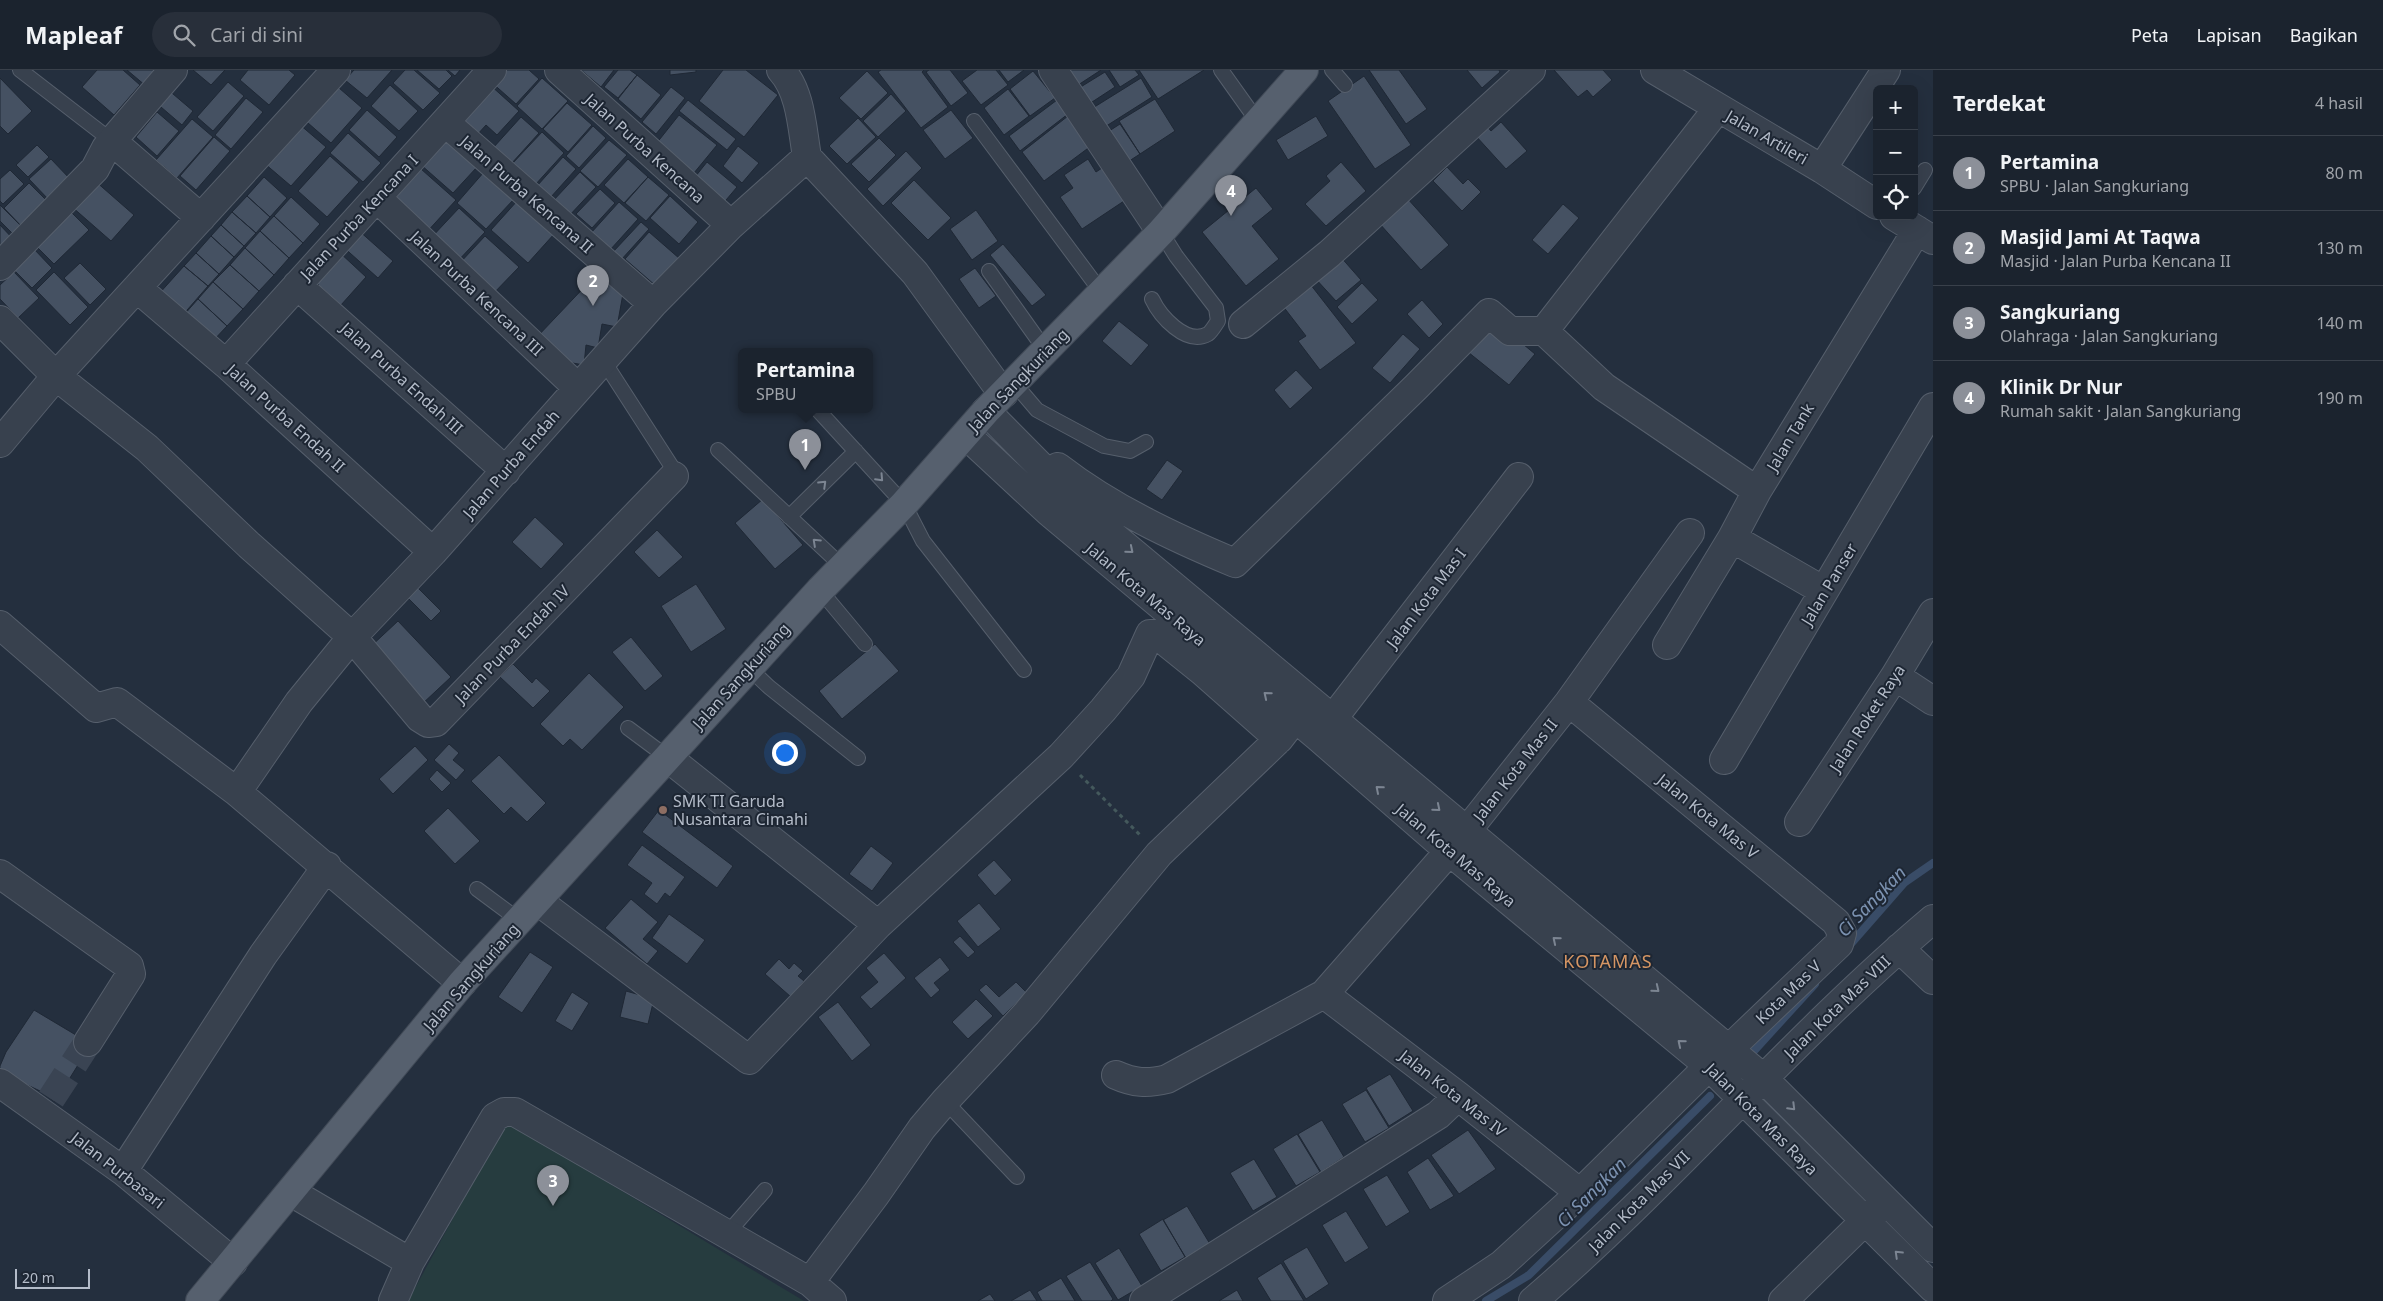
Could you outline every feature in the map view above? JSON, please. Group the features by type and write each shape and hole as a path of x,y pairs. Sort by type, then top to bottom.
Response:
{"main road":[{"name":"Jalan Sangkuriang","path":"200,1301 462,983 842,566 904,504 1000,397 1161,232 1258,122 1293,74"}],"street":[{"path":"0,266 95,169 112,141 173,70"},
{"path":"0,443 56,376 336,70"},
{"name":"Jalan Purba Kencana I","path":"226,364 492,70"},
{"name":"Jalan Purba Kencana","path":"559,70 731,225"},
{"path":"781,70 790,80 795,95 807,157 915,273 994,383 1000,397 1045,457 1081,484 1157,528 1234,563 1416,387 1489,313 1510,331 1544,331 1604,387 1757,491"},
{"path":"1053,70 1161,232"},
{"path":"1243,324 1329,254 1531,70"},
{"name":"Jalan Artileri","path":"1655,70 1822,169 1902,221"},
{"path":"1822,169 1886,70"},
{"path":"1544,331 1718,108"},
{"name":"Jalan Purba Kencana II","path":"446,123 653,304"},
{"path":"112,141 202,218"},
{"name":"Jalan Purba Endah","path":"237,792 300,702 352,637 433,552 653,304 731,225 807,157"},
{"name":"Jalan Purba Kencana III","path":"377,198 578,388"},
{"name":"Jalan Tank","path":"1667,645 1732,538 1902,221"},
{"name":"Jalan Purba Endah III","path":"297,285 506,471"},
{"name":"Jalan Purba Endah II","path":"137,288 226,364 433,552"},
{"path":"0,320 56,376 147,448 249,545 352,637"},
{"name":"Jalan Kota Mas Raya","path":"1000,397 1085,527 1287,729 1325,728"},
{"name":"Jalan Panser","path":"1724,760 1933,407"},
{"name":"Jalan Kota Mas Raya","path":"966,435 1085,527 1457,841 1719,1057 1763,1078 1933,1248"},
{"name":"Jalan Purba Endah IV","path":"352,637 420,718 428,723 436,722 674,476"},
{"name":"Jalan Kota Mas I","path":"1325,728 1519,477"},
{"name":"Jalan Kota Mas II","path":"1324,994 1457,841 1569,702 1690,533"},
{"path":"1732,538 1824,591"},
{"name":"Jalan Roket Raya","path":"1799,822 1895,676 1933,613"},
{"path":"0,625 96,708 117,702 237,792 327,866 462,983"},
{"path":"538,901 748,1060 878,925 1061,756 1103,710 1130,676 1150,634 1156,634 1202,671 1287,729 1159,854 1032,1007 945,1101 922,1128 876,1194 810,1282"},
{"path":"1895,676 1933,701"},
{"name":"Jalan Kota Mas V","path":"1569,702 1836,922 1842,933"},
{"path":"667,757 878,925"},
{"path":"124,1171 263,955 327,866"},
{"path":"0,874 129,966 131,974 88,1042"},
{"name":"Jalan Kota Mas VIII","path":"1742,1098 1899,948 1933,919"},
{"name":"Kota Mas V","path":"1447,1301 1501,1265 1580,1193 1719,1057 1839,944 1842,933"},
{"path":"1899,948 1933,980"},
{"path":"1116,1075 1131,1082 1139,1083 1154,1082 1167,1078 1324,994"},
{"name":"Jalan Kota Mas IV","path":"1324,994 1458,1096 1580,1193"},
{"name":"Jalan Kota Mas Raya","path":"1719,1057 1742,1098 1864,1222 1933,1288"},
{"name":"Jalan Purbasari","path":"0,1083 47,1106 233,1262"},
{"path":"1144,1301 1438,1115 1458,1096"},
{"name":"Jalan Kota Mas VII","path":"1533,1301 1604,1237 1742,1098"},
{"path":"393,1301 410,1262 495,1117 504,1112 515,1112 810,1282 832,1301"},
{"path":"291,1192 410,1262"},
{"path":"1783,1301 1886,1201"}],"lane":[{"path":"20,70 112,141"},
{"path":"1221,70 1258,122"},
{"path":"1332,70 1345,85"},
{"path":"974,121 1102,293"},
{"path":"1918,182 1926,170"},
{"path":"1152,299 1156,308 1177,329 1194,337 1208,334 1218,321 1216,308 1176,256 1161,232"},
{"path":"989,271 1046,351"},
{"path":"603,360 672,467 674,476"},
{"path":"1000,397 1037,410 1104,446 1130,452 1146,442"},
{"path":"821,413 904,504 923,541 1024,670"},
{"path":"718,450 842,566"},
{"path":"789,517 856,451"},
{"path":"820,590 865,644"},
{"path":"749,668 769,687 858,758"},
{"path":"628,728 667,757"},
{"path":"477,889 520,921"},
{"path":"945,1101 1017,1177"},
{"path":"726,1235 764,1190"}],"path":[{"path":"1061,756 1159,854"}],"green space":[{"path":"506,1121 804,1301 408,1301"}],"building":[{"path":"97,70 123,70 140,85 114,115 82,87"},
{"path":"127,70 160,70 146,86"},
{"path":"193,70 225,70 211,85"},
{"path":"248,70 289,70 295,75 269,105 240,80"},
{"path":"354,70 392,70 367,98 345,80"},
{"path":"405,70 414,70 440,93 423,110 393,83"},
{"path":"417,70 446,70 452,76 439,89"},
{"path":"448,70 460,70 455,76"},
{"path":"499,70 529,70 539,79 516,104 490,81"},
{"path":"581,70 614,70 601,87"},
{"path":"618,70 630,70 637,75 618,98 604,87"},
{"path":"670,70 696,70 696,72 670,75"},
{"path":"723,70 746,70 778,95 744,137 699,101"},
{"path":"881,70 924,70 922,72 948,107 921,128 878,72"},
{"path":"929,70 950,70 968,93 951,106 926,72"},
{"path":"977,70 996,70 1008,85 981,105 962,81"},
{"path":"999,70 1024,70 1008,82"},
{"path":"1064,70 1101,70 1075,87"},
{"path":"1109,70 1135,70 1139,75 1120,87"},
{"path":"1139,70 1204,70 1158,99"},
{"path":"1369,70 1399,70 1427,109 1406,124"},
{"path":"1467,70 1499,70 1500,72 1482,88"},
{"path":"1554,70 1603,70 1612,80 1593,97 1587,90 1578,97"},
{"path":"867,71 888,93 861,119 839,98"},
{"path":"1033,71 1055,98 1030,116 1010,89"},
{"path":"1105,72 1115,87 1089,104 1079,88"},
{"path":"637,75 661,95 641,119 618,99"},
{"path":"1364,76 1411,145 1375,169 1328,101"},
{"path":"0,78 32,111 8,134 0,126"},
{"path":"542,78 568,101 542,129 517,106"},
{"path":"1141,78 1152,97 1100,130 1088,111"},
{"path":"331,81 362,108 331,143 300,116"},
{"path":"228,82 244,96 213,131 197,117"},
{"path":"489,84 519,111 497,135 486,125 477,135 458,118"},
{"path":"390,85 418,111 399,131 371,106"},
{"path":"671,87 685,98 656,134 642,122"},
{"path":"166,88 193,111 182,125 154,101"},
{"path":"1008,89 1029,116 1004,135 984,108"},
{"path":"891,94 906,111 878,137 863,121"},
{"path":"246,98 263,112 231,149 215,135"},
{"path":"1155,99 1175,131 1140,154 1119,121"},
{"path":"688,100 736,139 727,150 679,111"},
{"path":"1057,100 1068,114 1020,151 1009,136"},
{"path":"567,103 592,125 568,152 543,129"},
{"path":"367,110 397,137 379,157 349,130"},
{"path":"951,110 973,138 945,159 923,130"},
{"path":"157,112 179,131 157,156 136,137"},
{"path":"679,115 717,145 689,179 652,149"},
{"path":"1068,116 1091,146 1044,181 1022,152"},
{"path":"1316,116 1328,136 1288,160 1276,140"},
{"path":"521,117 539,133 511,164 493,148"},
{"path":"858,118 876,137 847,164 829,146"},
{"path":"192,119 213,137 177,178 156,160"},
{"path":"1501,122 1527,151 1506,169 1475,135 1486,125 1491,131"},
{"path":"299,124 326,147 291,186 264,163"},
{"path":"1120,124 1140,154 1123,165 1103,135"},
{"path":"593,126 606,138 579,168 566,156"},
{"path":"542,132 564,153 535,185 512,164"},
{"path":"348,133 381,163 363,182 330,153"},
{"path":"445,136 477,167 453,193 420,164"},
{"path":"214,137 230,151 196,190 180,176"},
{"path":"879,138 896,155 869,182 851,164"},
{"path":"609,140 627,155 598,187 580,171"},
{"path":"37,145 49,157 28,177 16,165"},
{"path":"738,146 759,163 742,183 723,166"},
{"path":"906,151 922,168 883,206 867,189"},
{"path":"330,156 359,182 327,217 298,191"},
{"path":"563,157 576,169 550,198 537,186"},
{"path":"51,159 71,180 49,200 29,179"},
{"path":"628,159 648,177 624,203 604,185"},
{"path":"1088,159 1096,172 1105,166 1127,199 1082,229 1060,197 1073,188 1064,175"},
{"path":"707,162 737,187 721,206 691,182"},
{"path":"1341,162 1366,191 1326,226 1305,204 1330,181 1326,176"},
{"path":"1447,167 1463,184 1468,179 1481,192 1462,211 1433,181"},
{"path":"421,169 456,200 425,234 391,203"},
{"path":"10,170 24,184 3,204 0,201 0,179"},
{"path":"484,172 514,199 486,229 457,203"},
{"path":"580,172 596,187 568,217 552,202"},
{"path":"264,177 287,198 270,217 247,196"},
{"path":"648,177 669,195 646,221 625,203"},
{"path":"94,180 134,215 111,241 71,206"},
{"path":"914,180 951,218 928,240 891,203"},
{"path":"29,183 50,204 24,229 4,208"},
{"path":"1256,188 1273,209 1252,226 1279,259 1246,286 1202,232"},
{"path":"600,189 615,203 592,228 576,214"},
{"path":"247,196 270,217 256,233 232,212"},
{"path":"670,196 698,222 679,244 650,218"},
{"path":"291,197 320,224 303,243 274,216"},
{"path":"1407,198 1449,245 1421,270 1379,223"},
{"path":"518,200 555,233 528,263 491,230"},
{"path":"619,202 638,219 610,250 591,233"},
{"path":"1563,204 1579,218 1548,254 1532,240"},
{"path":"0,205 23,228 15,236 0,221"},
{"path":"459,208 485,232 456,263 430,239"},
{"path":"976,210 998,241 972,260 950,229"},
{"path":"71,212 89,230 54,264 36,246"},
{"path":"232,212 256,233 244,246 221,225"},
{"path":"274,216 303,243 289,258 260,231"},
{"path":"641,222 649,229 621,260 613,252"},
{"path":"0,225 16,242 0,258"},
{"path":"221,225 244,246 234,257 211,236"},
{"path":"357,229 393,261 378,278 341,245"},
{"path":"260,231 289,258 274,275 245,248"},
{"path":"649,232 680,259 656,286 625,259"},
{"path":"211,236 234,257 219,274 196,253"},
{"path":"485,236 519,267 492,295 458,265"},
{"path":"1003,244 1046,295 1032,306 990,255"},
{"path":"245,248 274,275 259,291 230,265"},
{"path":"34,249 52,268 32,288 13,269"},
{"path":"338,251 366,277 341,305 312,279"},
{"path":"196,253 219,274 208,286 184,266"},
{"path":"1339,255 1361,280 1336,301 1314,277"},
{"path":"80,263 106,289 90,305 64,278"},
{"path":"230,265 259,291 243,309 213,282"},
{"path":"184,266 208,286 181,317 157,296"},
{"path":"975,268 996,296 979,308 959,279"},
{"path":"14,272 39,298 18,318 0,299 0,285"},
{"path":"54,272 88,307 70,325 36,290"},
{"path":"592,279 624,288 617,327 602,324 598,348 586,345 584,365 561,361 536,338"},
{"path":"1307,280 1356,343 1320,370 1298,341 1306,336 1279,301"},
{"path":"213,282 243,309 227,326 198,299"},
{"path":"1362,283 1378,300 1352,324 1337,307"},
{"path":"198,299 227,326 212,342 183,316"},
{"path":"1422,300 1443,324 1429,338 1407,314"},
{"path":"1494,320 1535,354 1509,385 1468,352"},
{"path":"1119,321 1149,345 1131,366 1102,341"},
{"path":"1403,334 1420,349 1390,383 1372,368"},
{"path":"1296,370 1313,388 1290,409 1274,390"},
{"path":"1167,460 1183,471 1162,500 1146,489"},
{"path":"763,499 803,545 775,569 735,523"},
{"path":"535,517 564,544 541,569 512,542"},
{"path":"657,530 683,557 659,578 634,552"},
{"path":"696,584 726,629 691,652 661,606"},
{"path":"416,586 441,611 431,621 406,596"},
{"path":"398,621 451,677 421,705 368,649"},
{"path":"631,637 663,676 645,691 612,652"},
{"path":"875,644 899,671 842,719 819,691"},
{"path":"513,664 532,683 536,678 550,691 533,708 500,677"},
{"path":"589,673 624,707 582,750 570,739 563,746 540,724"},
{"path":"449,744 459,753 453,760 465,770 456,780 434,760"},
{"path":"415,746 428,760 393,794 379,779"},
{"path":"499,755 546,803 527,822 511,807 504,814 471,781"},
{"path":"437,770 451,783 442,792 429,779"},
{"path":"448,808 480,841 455,864 424,831"},
{"path":"659,810 733,866 717,888 642,832"},
{"path":"642,845 685,877 670,897 665,893 657,904 644,894 652,883 627,865"},
{"path":"871,846 893,863 872,891 849,874"},
{"path":"994,860 1012,880 995,896 977,875"},
{"path":"631,899 658,922 643,939 658,951 647,964 605,928"},
{"path":"979,903 1001,929 978,947 957,921"},
{"path":"669,914 705,940 687,964 652,938"},
{"path":"960,936 975,952 968,958 953,942"},
{"path":"530,952 553,967 522,1013 498,997"},
{"path":"884,953 906,978 871,1009 860,997 878,982 866,968"},
{"path":"940,957 950,970 934,983 940,990 931,998 914,978"},
{"path":"779,959 789,969 794,963 803,971 798,976 804,981 791,997 765,974"},
{"path":"1016,982 1027,993 1003,1016 979,990 986,984 999,997"},
{"path":"626,991 654,999 648,1024 620,1017"},
{"path":"572,992 589,1003 572,1031 555,1021"},
{"path":"976,999 993,1016 968,1039 952,1022"},
{"path":"838,1002 871,1045 852,1061 818,1017"},
{"path":"34,1010 91,1044 55,1102 40,1091 0,1072 0,1066 6,1052"},
{"path":"1390,1074 1413,1111 1389,1126 1366,1088"},
{"path":"1366,1090 1389,1128 1365,1142 1342,1104"},
{"path":"1322,1120 1344,1157 1321,1172 1298,1134"},
{"path":"1468,1130 1496,1169 1459,1194 1431,1155"},
{"path":"1297,1134 1320,1172 1296,1186 1273,1149"},
{"path":"1428,1158 1454,1196 1430,1210 1407,1172"},
{"path":"1254,1159 1277,1197 1253,1211 1230,1173"},
{"path":"1387,1175 1410,1212 1386,1227 1363,1189"},
{"path":"1187,1206 1210,1244 1186,1258 1163,1220"},
{"path":"1346,1211 1369,1248 1345,1263 1322,1225"},
{"path":"1163,1219 1185,1257 1161,1271 1139,1234"},
{"path":"1307,1247 1329,1284 1306,1299 1283,1261"},
{"path":"1119,1248 1142,1286 1118,1300 1095,1263"},
{"path":"1090,1262 1113,1299 1111,1301 1082,1301 1066,1276"},
{"path":"1281,1263 1304,1301 1271,1301 1257,1278"},
{"path":"1061,1278 1075,1301 1042,1301 1037,1292"},
{"path":"1030,1290 1037,1301 1011,1301"},
{"path":"1237,1290 1243,1301 1219,1301"},
{"path":"990,1294 995,1301 978,1301"}],"waterway":[{"name":"Ci Sangkan","path":"1848,947 1904,883 1933,863"},
{"name":"Ci Sangkan","path":"1753,1052 1815,984"},
{"name":"Ci Sangkan","path":"1486,1301 1529,1275 1710,1096"}],"tunnel":[{"path":"51,1099 88,1042"}],"place":[{"name":"Klinik Dr Nur","path":"1231,216"},
{"name":"Masjid Jami At Taqwa","path":"593,306"},
{"name":"Pertamina","path":"805,470"},
{"name":"SMK TI Garuda Nusantara Cimahi","path":"663,810"},
{"name":"Sangkuriang","path":"553,1206"}],"district":[{"name":"KOTAMAS","path":"1608,961"}]}
